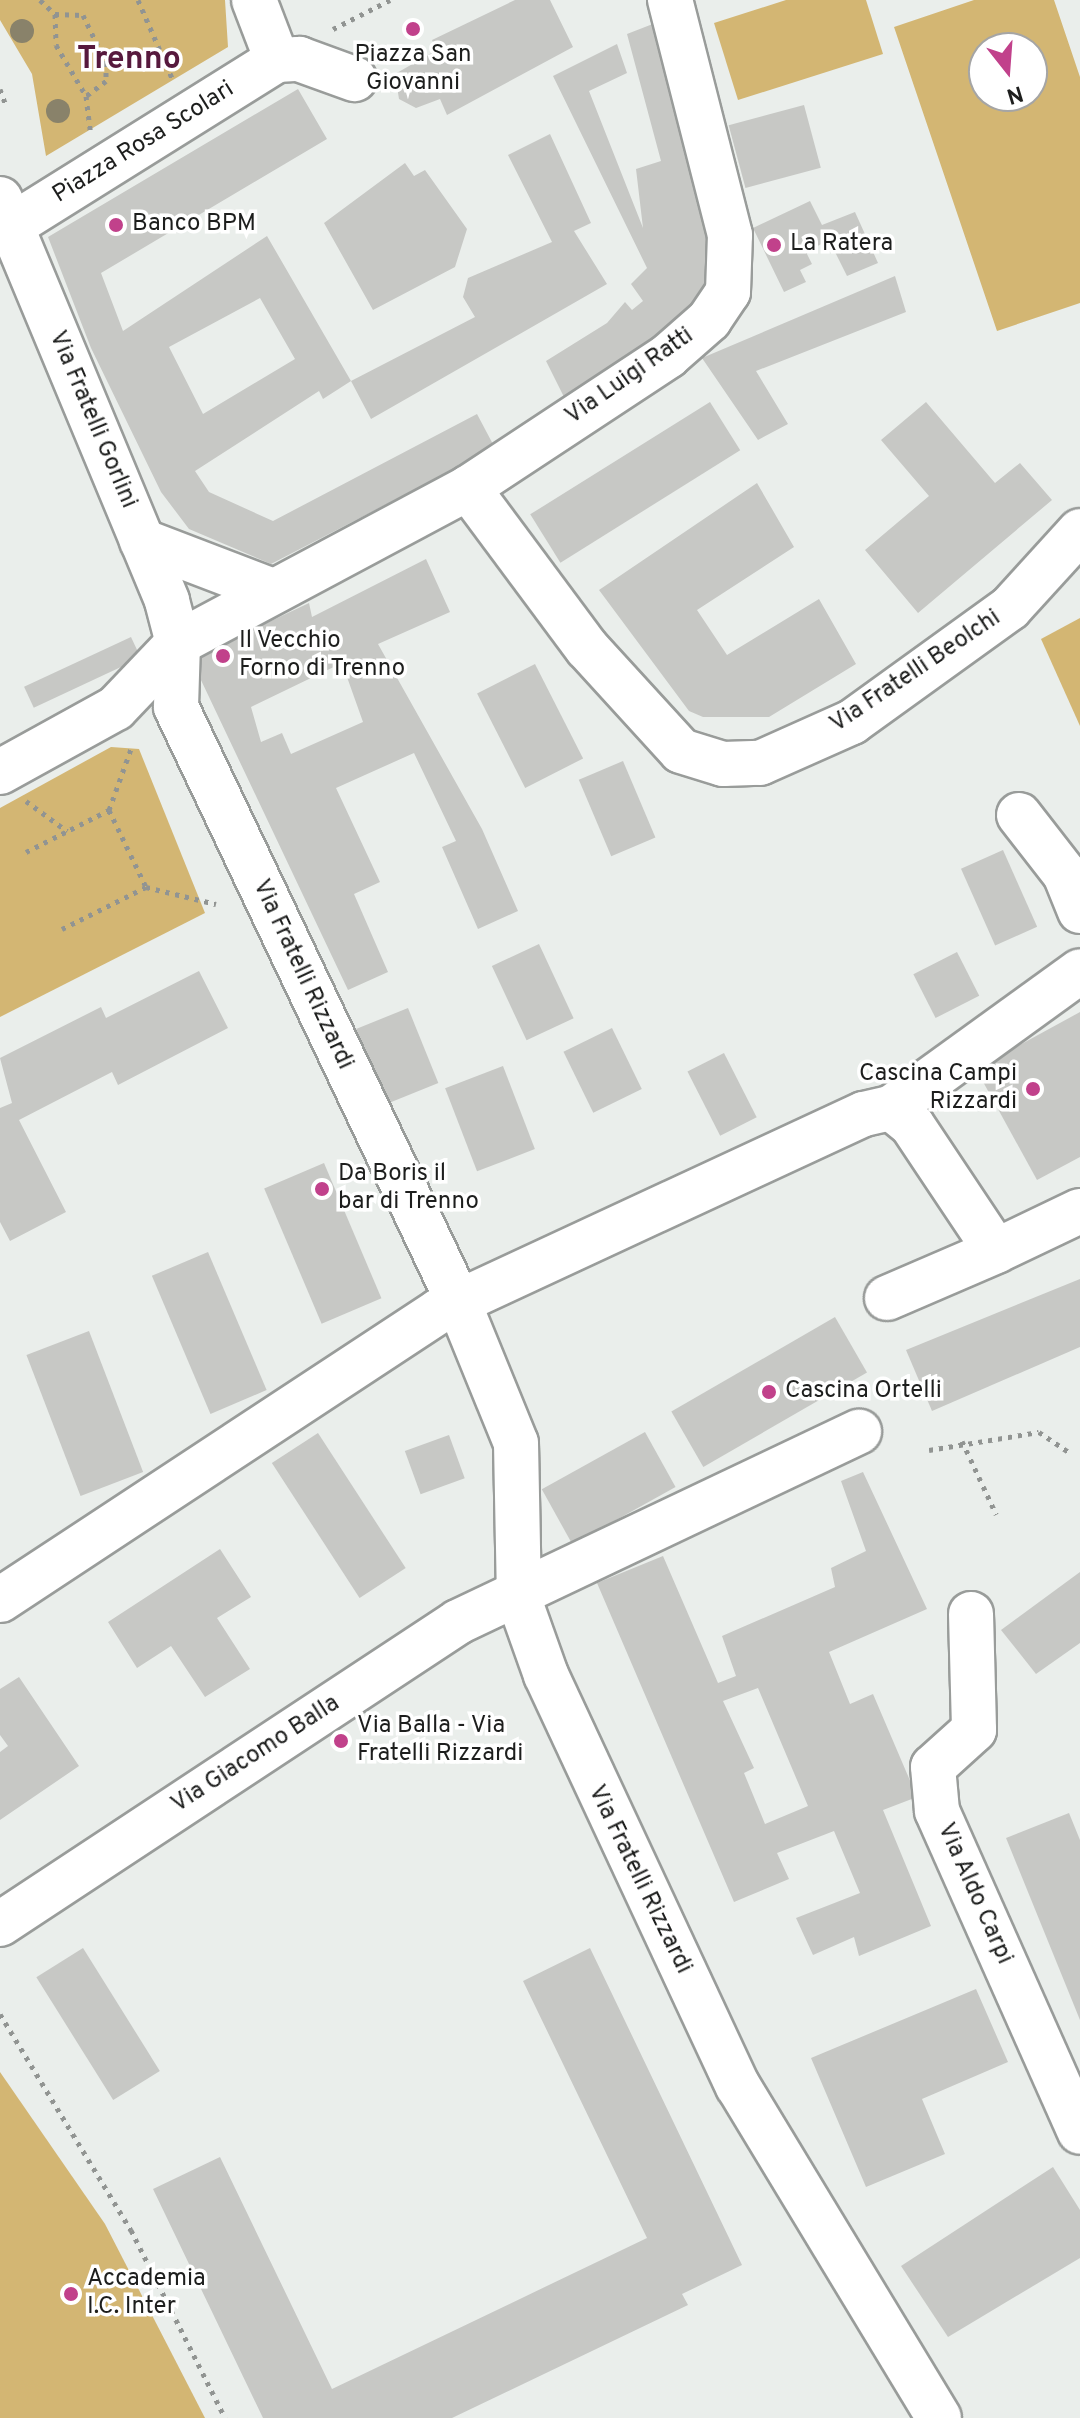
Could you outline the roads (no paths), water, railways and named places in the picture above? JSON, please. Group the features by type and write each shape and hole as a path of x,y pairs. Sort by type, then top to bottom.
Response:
{"street":[{"path":"254,0 277,60 299,59 354,79"},
{"name":"Via Luigi Ratti","path":"6,782 116,708 178,643 270,590 468,488 668,356 728,292 726,207 672,6"},
{"name":"Piazza Rosa Scolari","path":"6,213 277,60"},
{"name":"Via Fratelli Gorlini","path":"6,213 142,541 178,643"},
{"name":"Via Fratelli Beolchi","path":"468,488 587,648 681,751 723,764 760,763 852,722 1010,608 1080,531"},
{"path":"142,541 270,590"},
{"name":"Via Fratelli Rizzardi","path":"178,643 176,707 458,1301 516,1443 519,1599 585,1766 738,2086 939,2418"},
{"path":"1019,815 1065,874 1080,911"},
{"path":"0,1600 458,1301 864,1114 891,1108 1080,971"},
{"path":"891,1108 912,1125 996,1251"},
{"path":"887,1298 1080,1211"},
{"name":"Via Giacomo Balla","path":"0,1924 458,1622 519,1599 628,1539 859,1432"},
{"name":"Via Aldo Carpi","path":"971,1614 974,1730 933,1767 937,1811 1080,2132"}],"place":[{"name":"Piazza San Giovanni","path":"413,29"},
{"name":"Banco BPM","path":"116,225"},
{"name":"La Ratera","path":"774,245"},
{"name":"Il Vecchio Forno di Trenno","path":"223,656"},
{"name":"Cascina Campi Rizzardi","path":"1033,1089"},
{"name":"Da Boris il bar di Trenno","path":"322,1189"},
{"name":"Cascina Ortelli","path":"769,1392"},
{"name":"Via Balla - Via Fratelli Rizzardi","path":"341,1741"},
{"name":"Accademia I.C. Inter","path":"71,2294"}],"district":[{"name":"Trenno","path":"129,60"}]}
